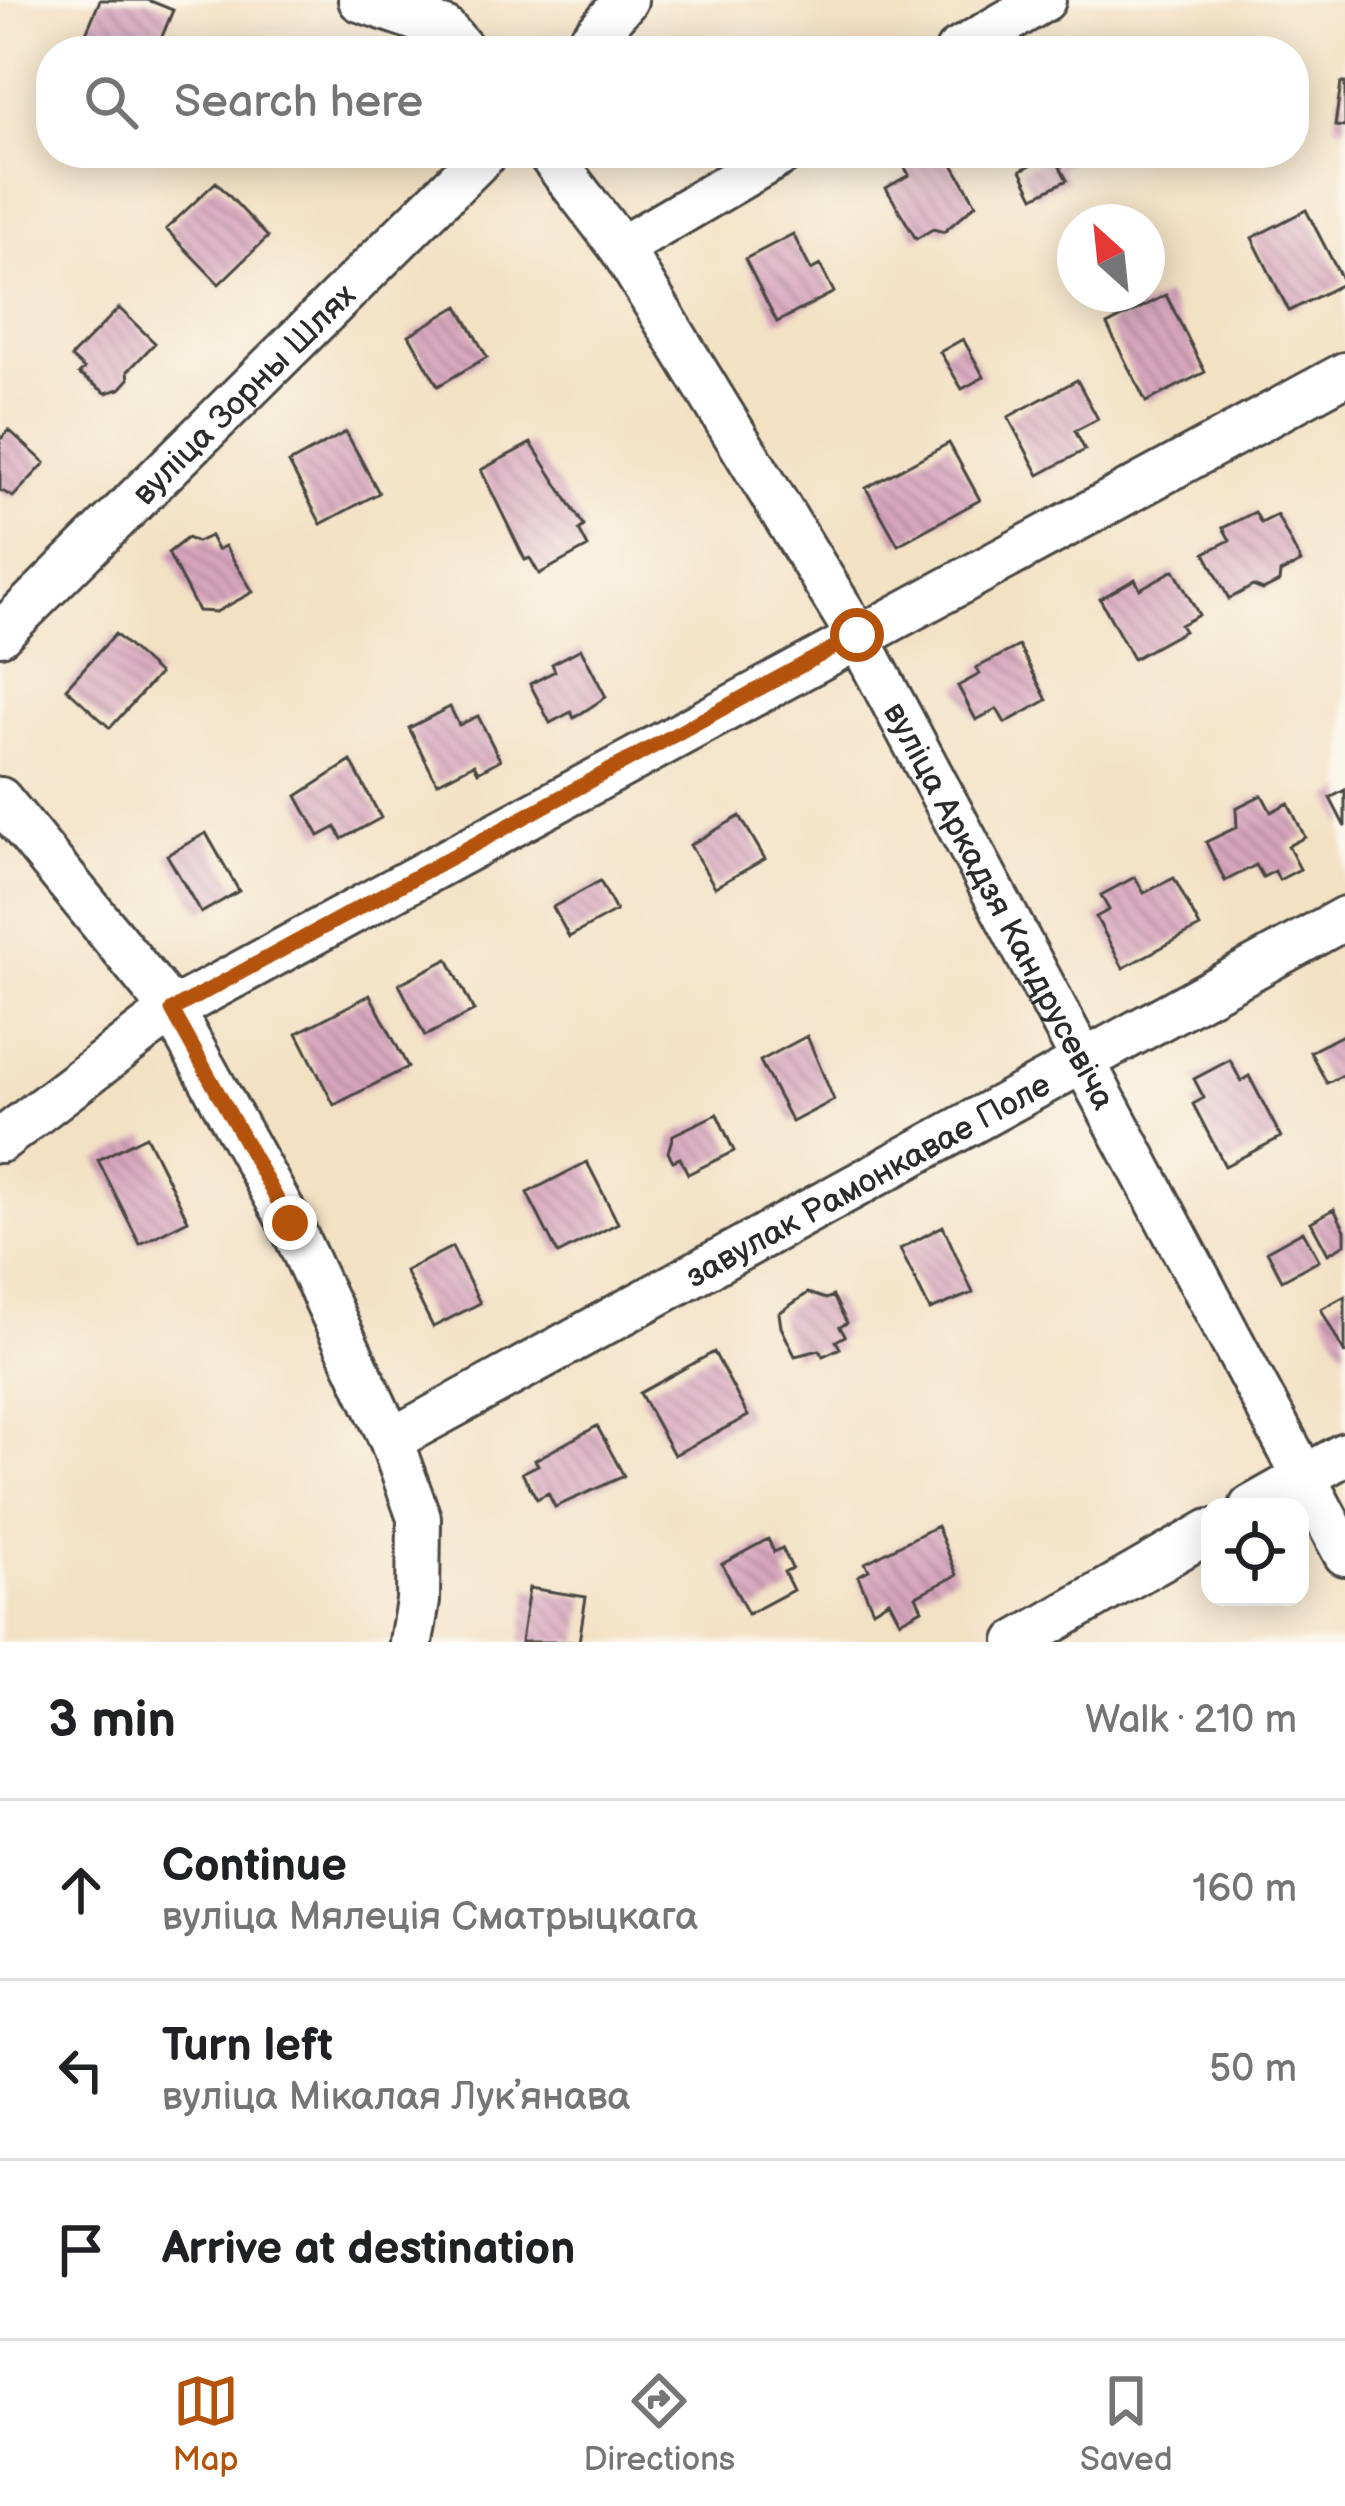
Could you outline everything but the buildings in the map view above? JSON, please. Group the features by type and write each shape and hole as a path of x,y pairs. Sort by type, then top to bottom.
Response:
{"street":[{"path":"361,0 445,29 451,36"},
{"path":"594,36 626,0"},
{"path":"983,36 1044,0"},
{"name":"вуліца Зорны Шлях","path":"0,634 471,168"},
{"name":"вуліца Аркадзя Кандрусевіча","path":"560,168 621,248 857,635 1345,1554"},
{"path":"621,248 757,168"},
{"path":"0,1141 172,1010 1345,374"},
{"path":"0,799 172,1010 290,1223 391,1440 419,1518 418,1600 411,1642"},
{"name":"завулак Рамонкавае Поле","path":"391,1440 1345,918"},
{"path":"1267,1498 1345,1454"},
{"path":"1017,1642 1201,1536"}],"route":[{"path":"290,1223 172,1010 857,635"}]}
